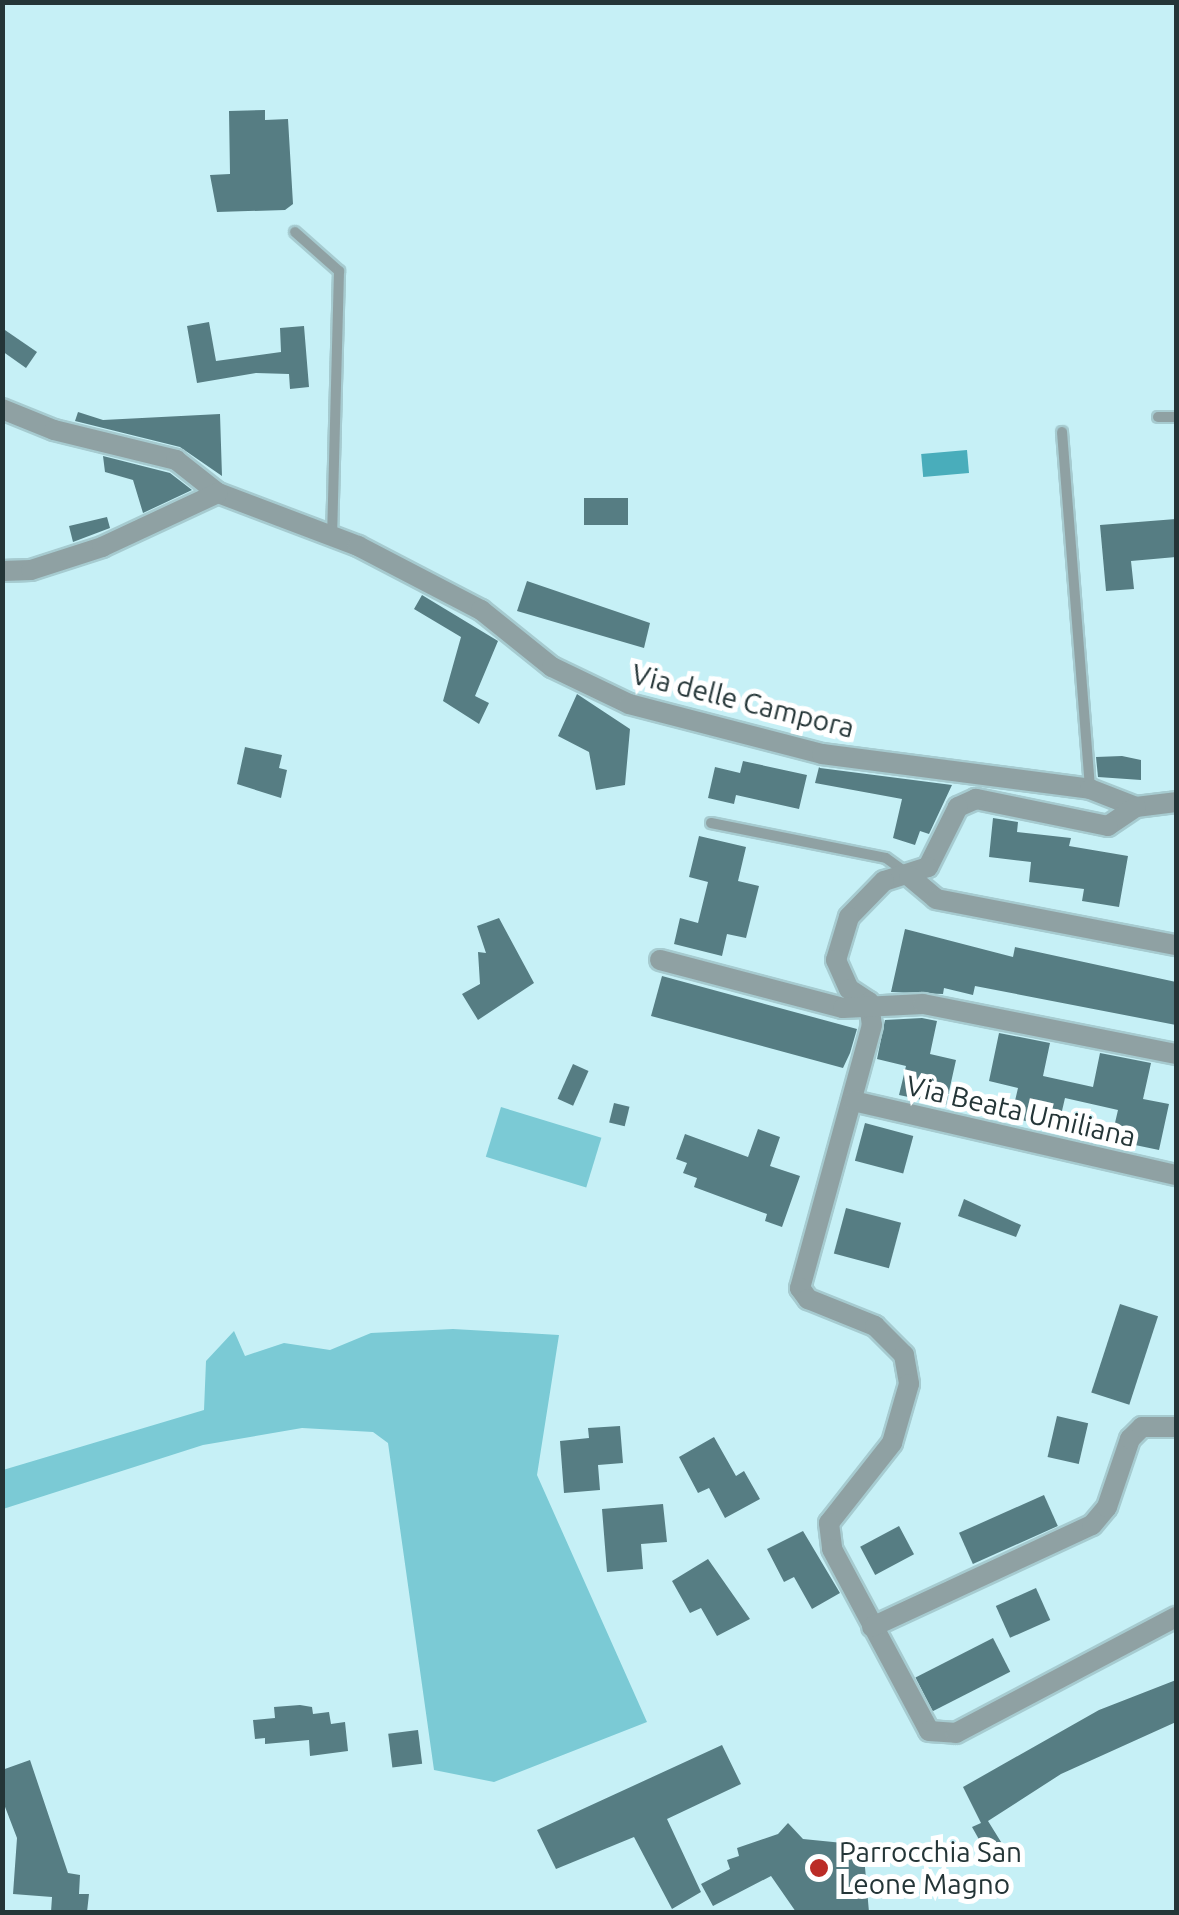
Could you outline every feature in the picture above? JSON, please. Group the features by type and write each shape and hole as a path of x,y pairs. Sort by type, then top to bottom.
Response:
{"street":[{"name":"Via delle Campora","path":"2,410 176,460 218,492 332,536 481,610 552,667 628,704 822,754 1090,789 1136,807 1176,802"},
{"path":"2,571 31,570 102,548 218,492"},
{"path":"870,1002 849,989 836,960 849,917 884,881 928,867 958,807 976,798 1108,826 1136,807"},
{"path":"909,876 936,898 1176,945"},
{"path":"660,960 843,1008 870,1002 923,1004 1176,1054"},
{"path":"870,1002 872,1025 800,1288 808,1299 875,1326 904,1355 909,1384 892,1443 829,1523 832,1548 929,1730 945,1736 1176,1617"},
{"name":"Via Beata Umiliana","path":"853,1101 1176,1175"},
{"path":"872,1627 1092,1525 1107,1507 1130,1440 1142,1427 1176,1427"}],"lane":[{"path":"295,232 340,271 332,536"},
{"path":"1158,417 1176,417"},
{"path":"1062,432 1090,789"},
{"path":"711,823 886,858 909,876"}],"shaded area":[{"path":"967,450 969,473 923,477 921,454"},
{"path":"501,1107 601,1138 586,1187 486,1157"},
{"path":"453,1329 559,1335 537,1475 647,1722 494,1782 434,1770 388,1443 373,1432 302,1428 203,1445 3,1509 3,1470 204,1410 206,1361 234,1331 245,1356 284,1343 330,1350 371,1333"}],"building":[{"path":"265,110 265,120 288,119 293,204 285,210 217,212 210,175 230,174 229,111"},
{"path":"209,322 216,361 281,352 280,328 304,326 309,387 290,389 289,374 256,373 197,383 187,326"},
{"path":"2,328 37,352 26,368 2,351"},
{"path":"78,412 103,420 220,414 222,476 180,447 75,421"},
{"path":"103,456 170,473 192,490 143,513 133,480 105,472"},
{"path":"584,498 628,498 628,525 584,525"},
{"path":"107,517 110,528 73,542 69,526"},
{"path":"1176,519 1176,557 1131,561 1134,589 1106,591 1100,525"},
{"path":"527,581 650,623 644,648 517,611"},
{"path":"422,595 498,641 475,696 489,703 479,724 443,701 461,637 414,609"},
{"path":"577,694 630,729 625,785 596,790 589,752 558,736"},
{"path":"245,747 282,755 279,768 287,770 281,798 237,784"},
{"path":"1096,757 1141,760 1141,780 1098,777"},
{"path":"743,761 807,775 799,809 736,795 734,804 708,798 715,767 740,773"},
{"path":"819,767 952,785 929,834 920,831 915,845 893,838 902,799 815,783"},
{"path":"993,818 1018,822 1017,832 1071,838 1069,846 1128,856 1119,907 1082,901 1084,889 1029,882 1031,862 989,857"},
{"path":"699,836 746,847 738,881 759,886 746,938 727,934 722,956 674,944 680,918 698,923 708,882 689,877"},
{"path":"499,918 534,983 478,1020 462,994 480,984 478,952 486,953 477,926"},
{"path":"905,929 1013,957 1015,947 1176,982 1176,1025 975,986 973,995 944,988 943,994 891,992"},
{"path":"662,976 857,1029 850,1053 843,1068 651,1016"},
{"path":"885,1020 937,1021 930,1054 956,1060 946,1105 899,1095 906,1066 877,1059"},
{"path":"999,1033 1050,1043 1043,1076 1093,1087 1100,1053 1151,1063 1143,1099 1169,1104 1159,1150 1111,1140 1118,1110 1065,1098 1058,1128 1011,1118 1018,1088 989,1081"},
{"path":"573,1064 589,1071 573,1106 558,1099"},
{"path":"614,1103 630,1107 625,1126 609,1122"},
{"path":"865,1123 913,1136 903,1174 855,1161"},
{"path":"758,1129 780,1137 770,1166 800,1176 782,1227 765,1221 767,1214 694,1187 697,1178 683,1173 687,1163 676,1159 685,1134 748,1157"},
{"path":"964,1199 1021,1225 1016,1237 958,1216"},
{"path":"846,1208 901,1223 889,1268 834,1253"},
{"path":"1120,1304 1158,1316 1129,1405 1091,1392"},
{"path":"1057,1416 1088,1423 1079,1464 1048,1457"},
{"path":"620,1426 623,1463 598,1465 600,1490 564,1493 560,1441 589,1438 588,1428"},
{"path":"714,1437 736,1476 744,1471 760,1499 725,1518 709,1488 698,1493 679,1457"},
{"path":"1044,1495 1058,1526 973,1564 959,1533"},
{"path":"663,1504 667,1542 641,1544 643,1569 607,1572 602,1509"},
{"path":"899,1526 914,1554 875,1575 860,1547"},
{"path":"803,1531 840,1593 812,1609 794,1577 784,1582 767,1549"},
{"path":"708,1559 750,1619 717,1636 701,1608 690,1613 672,1581"},
{"path":"1036,1588 1050,1620 1010,1638 996,1606"},
{"path":"993,1638 1010,1672 933,1711 915,1677"},
{"path":"1176,1680 1176,1722 1061,1774 988,1821 1006,1850 990,1859 972,1827 981,1823 963,1787 1099,1710"},
{"path":"274,1707 312,1707 313,1714 329,1712 331,1724 345,1722 348,1751 310,1756 309,1740 265,1744 265,1738 255,1739 253,1720 275,1718"},
{"path":"418,1730 422,1764 392,1767 388,1734"},
{"path":"722,1745 741,1784 667,1819 701,1892 672,1909 634,1837 556,1869 537,1830"},
{"path":"30,1760 68,1873 80,1875 79,1894 89,1894 87,1912 51,1912 52,1897 13,1894 17,1838 2,1799 2,1770"},
{"name":"Parrocchia San Leone Magno","path":"788,1823 803,1839 863,1845 869,1912 796,1912 771,1876 713,1906 701,1884 730,1869 727,1860 739,1856 737,1848 778,1834"}],"place":[{"name":"Parrocchia San Leone Magno","path":"819,1868"}]}
